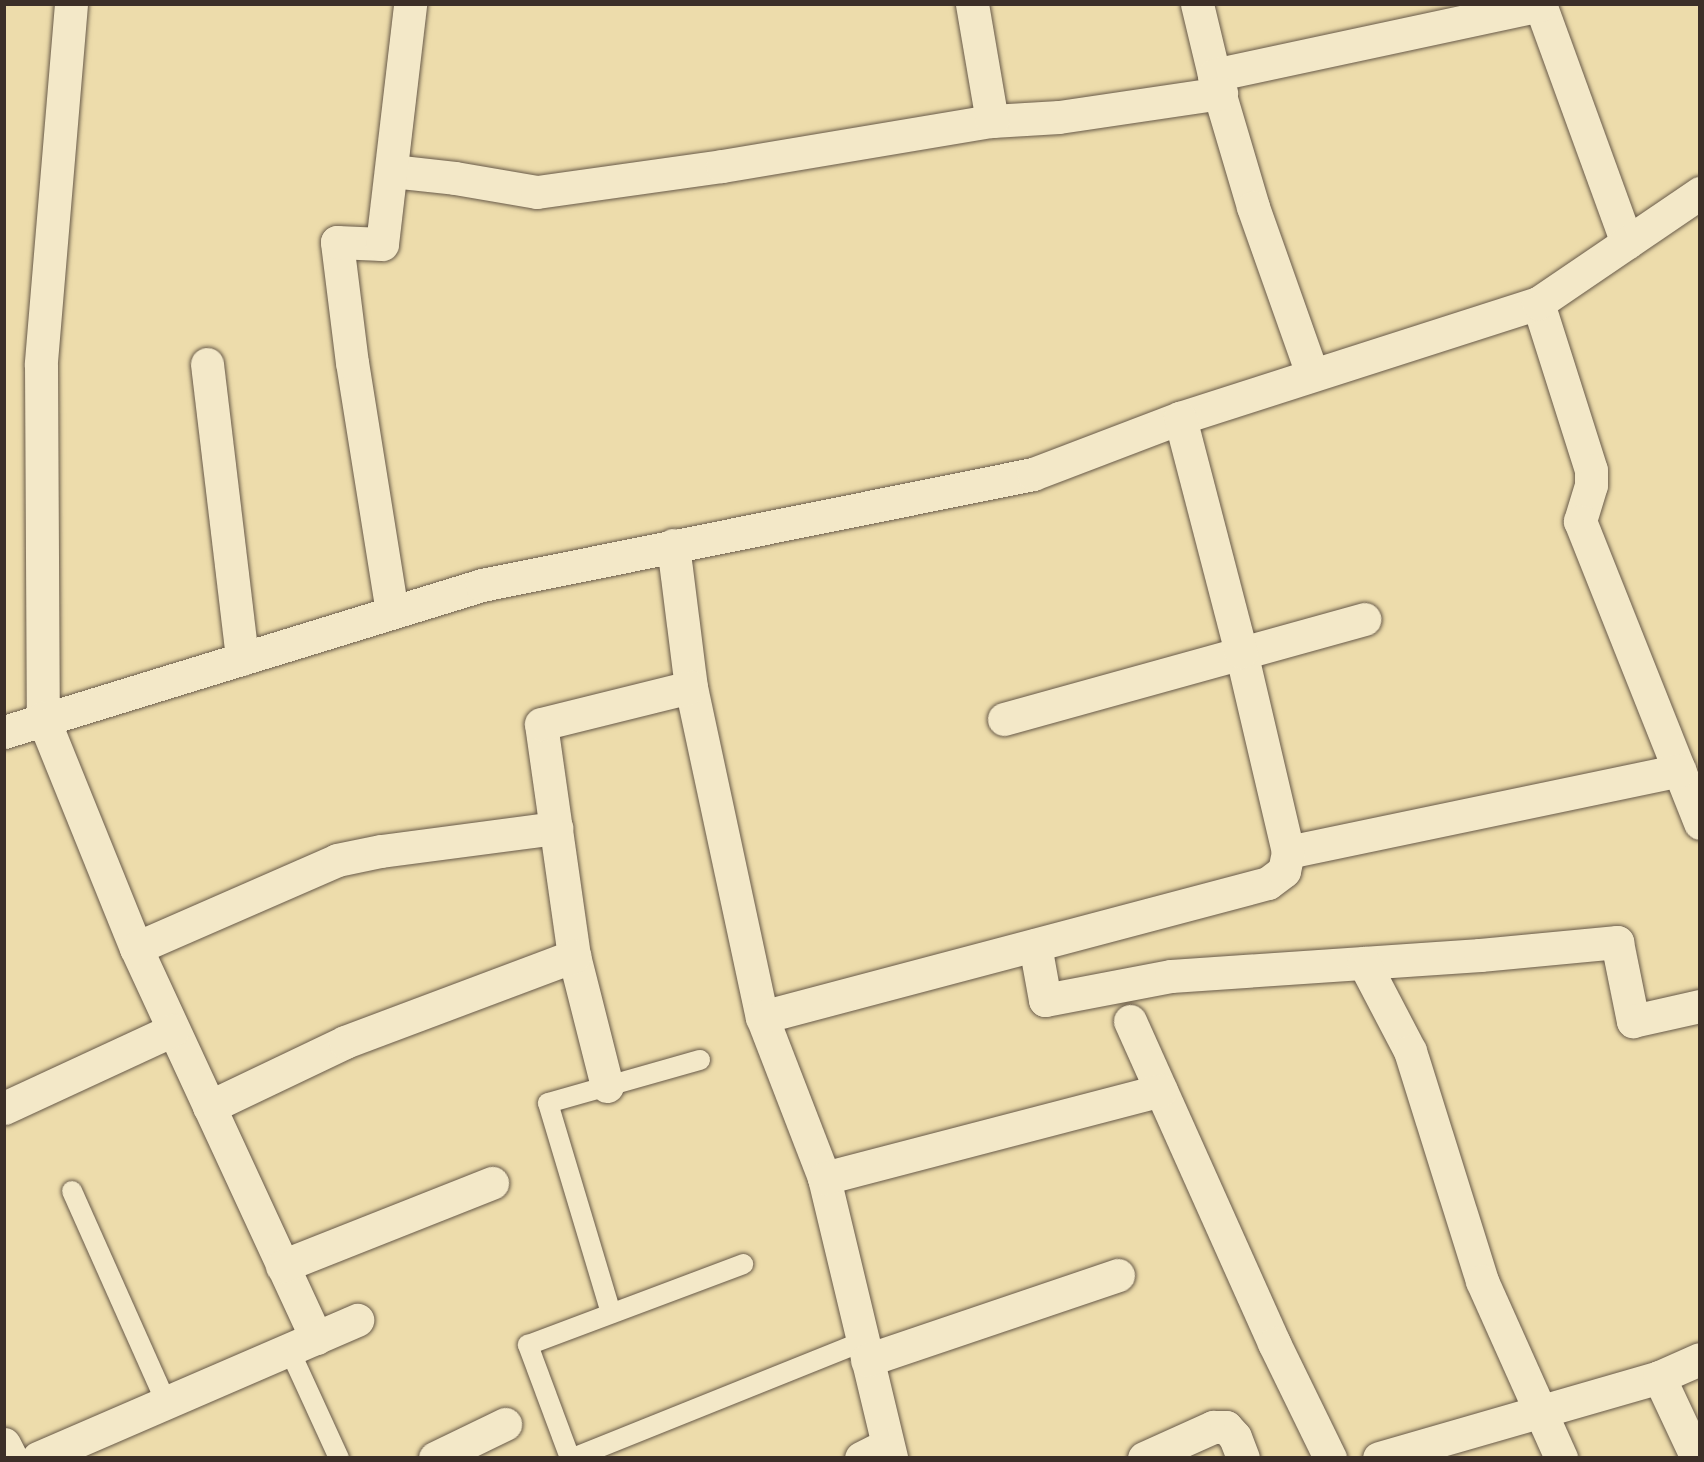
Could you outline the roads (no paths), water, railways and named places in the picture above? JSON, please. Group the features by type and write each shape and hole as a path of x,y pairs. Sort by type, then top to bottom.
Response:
{"street":[{"path":"71,4 41,365 43,718 136,948 282,1266 303,1343"},
{"path":"392,612 352,363 337,242 382,244 410,4"},
{"path":"972,4 992,122"},
{"path":"1197,4 1217,84 1253,207 1312,374"},
{"path":"392,171 455,178 537,192 722,166 992,122 1059,117 1217,84 1541,5 1627,243"},
{"path":"4,732 43,718 482,585 1034,474 1180,418 1538,303 1700,193"},
{"path":"1538,303 1591,470 1592,485 1580,521 1700,824"},
{"path":"207,364 242,659"},
{"path":"762,1017 1268,882 1284,870 1288,852 1241,652 1180,418"},
{"path":"673,545 691,687 762,1017 824,1178 865,1351 880,1453"},
{"path":"1004,719 1364,619"},
{"path":"607,1086 574,956 541,724 691,687"},
{"path":"1288,852 1680,770"},
{"path":"136,948 337,860 381,851 556,828"},
{"path":"1035,945 1045,1000 1171,976 1617,942 1633,1021 1700,1006"},
{"path":"209,1107 345,1042 574,956"},
{"path":"1364,963 1410,1051 1482,1281 1542,1410 1561,1458"},
{"path":"1130,1021 1274,1343 1330,1458"},
{"path":"7,1101 173,1030"},
{"path":"824,1178 1161,1090"},
{"path":"282,1266 492,1184"},
{"path":"865,1351 1118,1275"},
{"path":"38,1458 357,1320"},
{"path":"1379,1458 1659,1377 1700,1359"},
{"path":"1659,1377 1698,1458"},
{"path":"435,1458 505,1424"},
{"path":"1143,1458 1213,1427 1226,1427 1235,1437 1243,1458"},
{"path":"4,1444 11,1458"}],"lane":[{"path":"611,1313 548,1103 700,1060"},
{"path":"72,1191 166,1402"},
{"path":"743,1264 528,1345 571,1458 865,1351"},
{"path":"303,1343 339,1458"}]}
